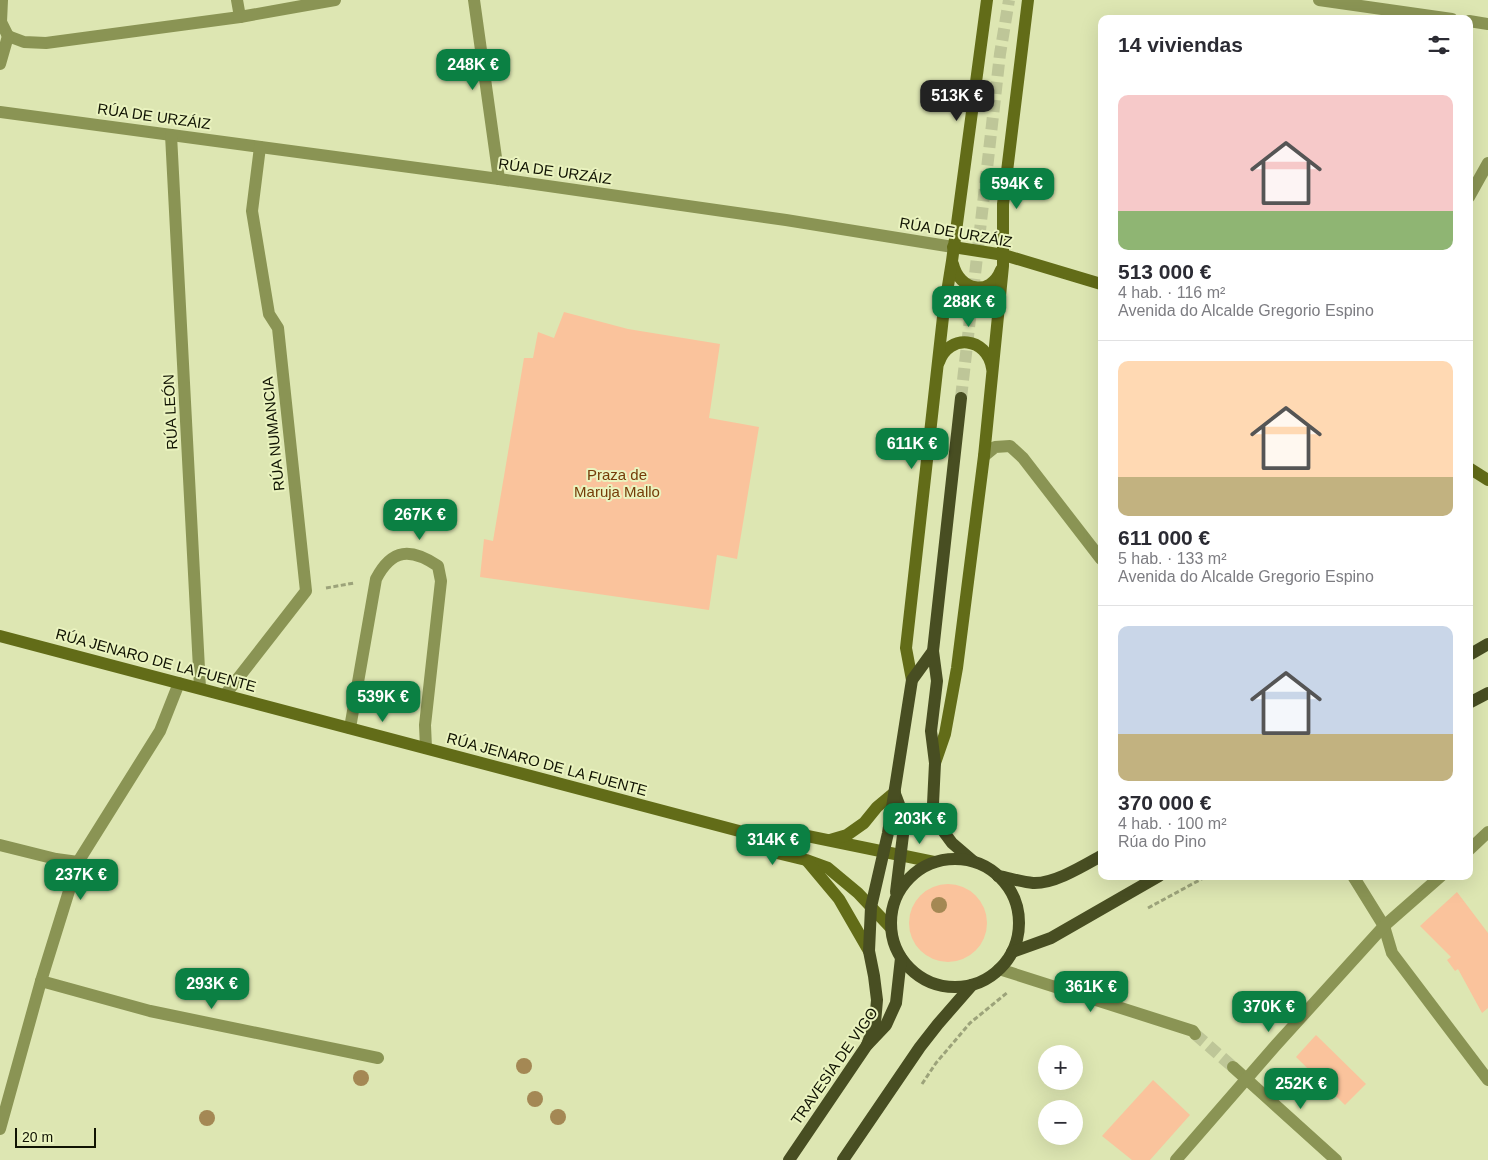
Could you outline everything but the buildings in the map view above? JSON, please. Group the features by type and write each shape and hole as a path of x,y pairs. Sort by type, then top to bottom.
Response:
{"main road":[{"path":"868,951 871,907 895,792 912,680 906,648 937,367 986,0"},
{"path":"935,763 945,734 958,668 984,456 1003,260 1003,204 1028,0"},
{"name":"RÚA DE URZÁIZ","path":"953,247 1098,283"},
{"path":"952,261 955,274 963,284 976,288 988,286 998,278 1003,260"},
{"path":"937,367 942,353 953,344 968,342 982,347 991,358 993,373"},
{"path":"961,398 933,652 937,681 931,731 935,763 933,804 938,824 952,843 973,861"},
{"path":"1473,471 1488,480"},
{"name":"RÚA JENARO DE LA FUENTE","path":"0,636 758,836 783,831 934,862"},
{"path":"1473,653 1488,644"},
{"path":"912,680 933,652"},
{"path":"1473,701 1488,693"},
{"path":"827,841 847,835 864,823 877,807 895,792"},
{"path":"895,792 903,815 896,897"},
{"path":"758,836 777,853 828,868 858,893 890,927"},
{"path":"998,876 1034,883 1077,869 1098,858"},
{"path":"946,859 973,861 991,869 1008,886 1018,912 1017,939 1012,952 1000,969 991,976 972,985 945,986 920,977 901,958 894,943 890,927 891,912 902,885 921,868 946,859"},
{"path":"806,860 853,922 868,951 877,1000 875,1022 867,1045"},
{"path":"1012,952 1051,938 1153,880"},
{"name":"TRAVESÍA DE VIGO","path":"789,1160 867,1045 886,1025 896,1003 901,958"},
{"path":"843,1160 920,1047 972,985"}],"street":[{"path":"0,64 8,36 1,22 2,0"},
{"path":"237,0 240,17"},
{"path":"8,36 24,42 46,43 240,17 335,0"},
{"path":"474,0 499,179"},
{"path":"1319,0 1424,15"},
{"path":"1473,22 1488,24"},
{"name":"RÚA DE URZÁIZ","path":"0,112 499,179 786,220 953,247"},
{"name":"RÚA LEÓN","path":"171,135 200,688"},
{"name":"RÚA NUMANCIA","path":"260,147 252,211 269,314 278,328 306,591"},
{"path":"1473,190 1488,163"},
{"path":"984,456 995,446 1010,446 1023,458 1098,555"},
{"path":"350,728 376,579 381,569 394,556 412,553 424,556 438,566 441,581 425,725 426,748"},
{"path":"225,695 306,591"},
{"path":"0,1129 41,981 78,862 160,731 179,682"},
{"path":"1473,846 1488,832"},
{"path":"0,845 56,859 78,862"},
{"path":"1355,880 1384,926 1392,953 1488,1080"},
{"path":"1176,1160 1384,926 1436,880"},
{"path":"1000,969 1195,1034"},
{"path":"41,981 150,1011 378,1058"},
{"path":"1232,1067 1336,1160"}],"path":[{"path":"306,591 376,579"},
{"path":"1141,912 1200,880"},
{"path":"920,1088 936,1063 970,1023 1026,978"}],"green space":[{"name":"Praza de Maruja Mallo","path":"564,312 628,329 720,344 709,418 759,427 737,559 717,555 709,610 480,577 484,539 493,541 524,358 533,358 538,332 554,338"},
{"path":"940,884 956,884 970,890 981,901 987,915 987,931 981,945 970,956 956,962 940,962 926,956 915,945 909,931 909,915 915,901 926,890"},
{"path":"1457,892 1488,933 1488,1008 1482,1013 1458,969 1455,971 1447,960 1451,957 1420,926"},
{"path":"1316,1035 1366,1084 1345,1105 1296,1057"},
{"path":"1153,1080 1190,1115 1150,1160 1132,1160 1102,1136"}],"tunnel":[{"path":"961,398 1000,54 1009,0"},
{"path":"1195,1034 1233,1067"}]}
